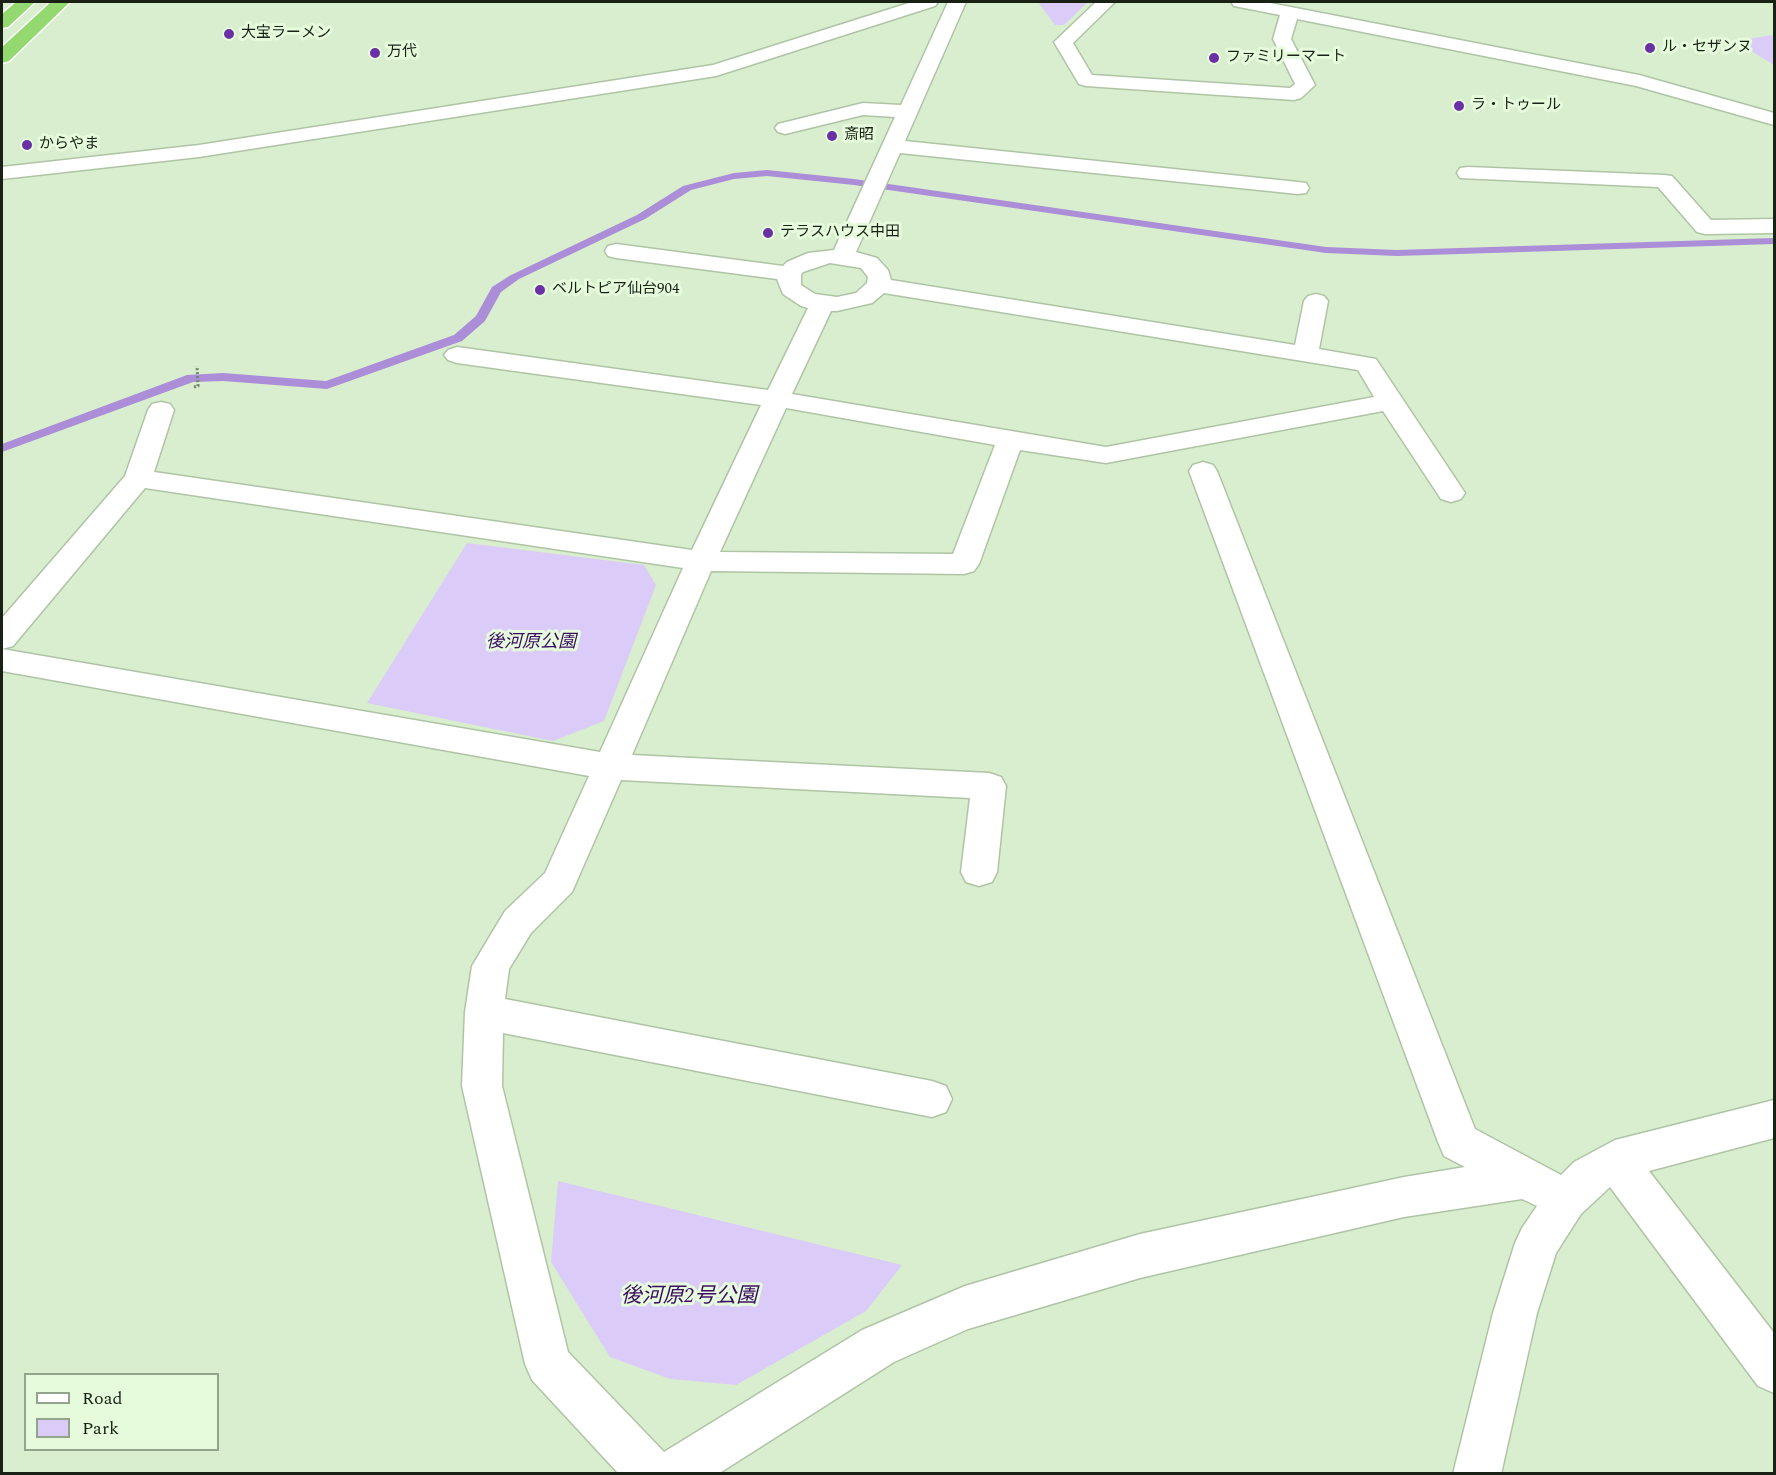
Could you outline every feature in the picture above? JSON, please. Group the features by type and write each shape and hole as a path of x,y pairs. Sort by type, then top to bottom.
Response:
{"highway":[{"path":"2,23 26,2"},
{"path":"2,57 61,2"}],"street":[{"path":"2,173 199,151 716,70 929,2"},
{"path":"843,256 957,2"},
{"path":"1106,2 1063,42 1086,80 1294,94 1305,86 1282,39 1290,11"},
{"path":"1240,2 1639,81 1774,119"},
{"path":"785,128 863,109 908,112"},
{"path":"893,146 1298,188"},
{"path":"1468,173 1664,181 1705,226 1774,226"},
{"path":"616,251 789,274"},
{"path":"843,256 868,263 880,277 879,285 864,298 851,302 822,303 798,296 788,282 789,274 795,267 816,258 843,256"},
{"path":"879,285 1367,364 1389,402 1451,493"},
{"path":"1306,353 1316,301"},
{"path":"652,1473 548,1364 482,1086 484,1012 491,966 518,922 559,882 701,561 822,303"},
{"path":"457,355 777,399 1106,456 1389,402"},
{"path":"2,638 138,478 161,411"},
{"path":"138,478 701,561 964,564 1010,440"},
{"path":"1203,471 1460,1142 1566,1200"},
{"path":"2,660 610,767 989,786 979,872"},
{"path":"484,1012 932,1099"},
{"path":"1477,1473 1515,1312 1537,1243 1566,1200 1590,1176 1615,1160 1774,1119"},
{"path":"1615,1160 1774,1370"},
{"path":"674,1473 878,1346 965,1308 1140,1256 1404,1197 1526,1178"}],"path":[{"path":"198,368 198,386"}],"green space":[{"path":"1038,2 1088,2 1064,25 1055,25"},
{"path":"1774,35 1774,65 1740,44 1740,40"},
{"name":"後河原公園","path":"467,543 644,565 656,585 604,721 553,741 367,703"},
{"name":"後河原2号公園","path":"558,1181 902,1265 866,1311 736,1385 670,1379 610,1357 551,1262"}],"waterway":[{"path":"2,448 192,378 223,377 327,385 458,338 481,318 496,290 515,277 641,217 687,188 734,176 767,173 854,182 1326,250 1397,253 1774,241"}],"place":[{"name":"大宝ラーメン","path":"229,34"},
{"name":"ル・セザンヌ","path":"1650,48"},
{"name":"万代","path":"375,53"},
{"name":"ファミリーマート","path":"1214,58"},
{"name":"ラ・トゥール","path":"1459,106"},
{"name":"斎昭","path":"832,136"},
{"name":"からやま","path":"27,145"},
{"name":"テラスハウス中田","path":"768,233"},
{"name":"ベルトピア仙台904","path":"540,290"}]}
